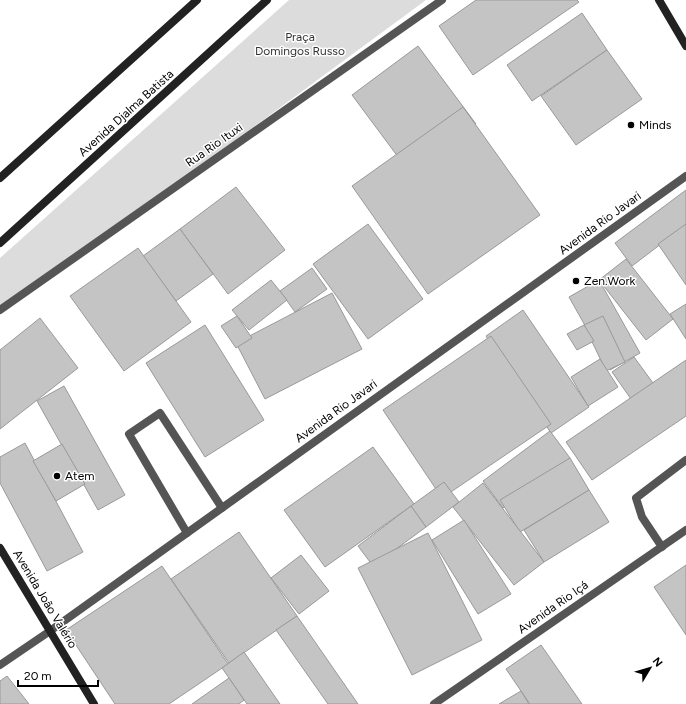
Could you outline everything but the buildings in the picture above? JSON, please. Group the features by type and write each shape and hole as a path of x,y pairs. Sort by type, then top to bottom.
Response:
{"main road":[{"path":"0,178 197,0"},
{"name":"Avenida Djalma Batista","path":"0,243 267,0"},
{"path":"658,0 686,46"},
{"name":"Avenida João Valério","path":"0,548 94,704"}],"street":[{"name":"Rua Rio Ituxi","path":"0,310 442,0"},
{"name":"Avenida Rio Javari","path":"0,665 50,631 686,176"},
{"path":"187,533 129,434 160,413 222,508"},
{"path":"662,547 642,517 636,498 686,460"},
{"name":"Avenida Rio Içá","path":"434,704 686,530"}],"green space":[{"name":"Praça Domingos Russo","path":"289,0 426,0 0,314 0,258"}],"place":[{"name":"Minds","path":"631,125"},
{"name":"Zen.Work","path":"576,281"},
{"name":"Atem","path":"57,476"}]}
